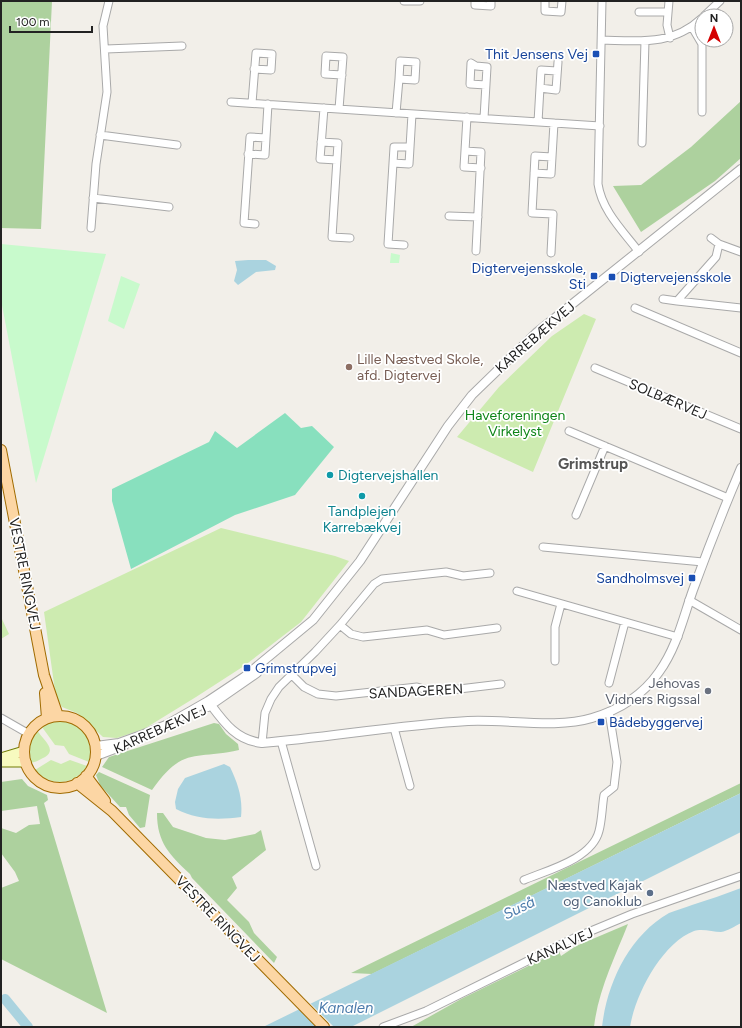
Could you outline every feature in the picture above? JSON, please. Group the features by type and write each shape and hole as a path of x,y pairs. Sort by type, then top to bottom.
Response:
{"main road":[{"name":"VESTRE RINGVEJ","path":"1,450 44,675 47,718"},
{"name":"VESTRE RINGVEJ","path":"44,675 58,716"},
{"path":"58,716 65,716 79,721 90,732 96,751 94,764 86,776 77,784 62,788 46,785 33,776 26,762 24,751 29,734 36,724 47,718 58,716"},
{"path":"1,758 24,751"},
{"path":"1,762 26,762"},
{"name":"VESTRE RINGVEJ","path":"86,776 112,811 324,1027"},
{"name":"VESTRE RINGVEJ","path":"77,784 112,811"}],"street":[{"path":"91,228 100,135 107,92 106,49 103,26 110,1"},
{"path":"404,1 420,1"},
{"path":"475,1 475,5 491,6 492,1"},
{"path":"545,1 545,11 561,15 562,1"},
{"path":"602,1 598,184 600,195 611,216 639,252"},
{"path":"668,1 667,25 670,38"},
{"path":"713,8 720,1"},
{"path":"639,12 667,12"},
{"path":"602,40 645,41 670,38 692,27 702,44 702,112"},
{"path":"642,143 645,41"},
{"path":"106,49 182,46"},
{"path":"540,88 556,90 558,62"},
{"path":"252,103 254,69"},
{"path":"538,122 542,70 557,71"},
{"path":"339,109 342,75"},
{"path":"396,113 399,79"},
{"path":"484,118 486,85"},
{"path":"231,102 600,126"},
{"path":"248,154 265,155 268,104"},
{"path":"324,108 320,158 337,160"},
{"path":"393,163 409,164 412,114"},
{"path":"467,117 464,167 480,168"},
{"path":"534,173 551,174 554,123"},
{"path":"100,135 177,145"},
{"path":"255,224 244,223 250,137 266,138"},
{"path":"321,142 338,143 332,237 350,238"},
{"path":"404,245 388,244 393,163 394,147 410,148"},
{"path":"465,151 482,152 476,251"},
{"path":"551,253 553,214 532,212 535,156 552,157"},
{"name":"KARREBÆKVEJ","path":"96,751 167,728 245,683 282,653 313,620 360,561 448,426 472,395 536,333 741,169"},
{"path":"93,198 169,207"},
{"path":"449,216 478,217"},
{"path":"711,238 719,244 741,252"},
{"path":"677,301 716,258 719,244"},
{"path":"663,299 741,308"},
{"path":"635,308 741,353"},
{"name":"SOLBÆRVEJ","path":"595,368 741,429"},
{"path":"569,431 728,498"},
{"path":"576,515 605,446"},
{"path":"210,703 225,724 240,737 250,742 262,743 468,721 574,722 609,712 626,703 647,686 659,672 678,637 689,600 703,562 728,498 740,473"},
{"path":"543,547 703,562"},
{"path":"262,743 266,713 271,699 291,674 315,652 340,625 374,584 382,579 446,572 463,576 490,573"},
{"path":"517,591 678,637"},
{"path":"689,600 741,630"},
{"path":"555,661 555,627 561,604"},
{"name":"KARREBÆKVEJ","path":"210,703 313,620"},
{"path":"609,683 625,622"},
{"path":"340,625 351,634 363,637 427,630 444,635 497,628"},
{"name":"SANDAGEREN","path":"291,674 304,688 318,694 336,696 417,688 434,692 500,684"},
{"path":"524,880 581,855 593,845 599,832 604,795 614,787 616,762 609,712"},
{"path":"1,718 29,734"},
{"path":"394,728 410,786"},
{"path":"281,741 316,866"},
{"name":"KANALVEJ","path":"383,1027 426,1011 574,938 634,913 741,876"}],"green space":[{"path":"1,1 52,1 41,229 1,228"},
{"path":"741,101 741,158 715,181 641,232 613,186 641,185 691,147"},
{"path":"1,244 106,254 36,483 1,300"},
{"path":"391,253 400,255 399,263 390,263"},
{"path":"121,276 140,284 124,329 108,321"},
{"name":"Haveforeningen Virkelyst","path":"584,314 596,319 533,472 457,437 499,387 552,336"},
{"path":"285,413 301,428 312,426 334,447 295,495 235,515 131,569 112,501 112,489 209,442 215,431 237,448"},
{"path":"221,528 335,556 349,561 301,622 244,666 144,729 117,738 103,737 77,713 62,707 56,698 44,612"},
{"path":"1,617 9,634 1,639"},
{"path":"57,720 73,723 84,732 88,738 90,746 89,762 69,754 64,746 55,745 42,727 47,723"},
{"path":"214,723 219,724 226,734 238,744 239,750 200,755 181,761 163,776 152,790 102,767 109,757"},
{"path":"37,730 50,748 50,752 43,758 31,763 29,746"},
{"path":"51,760 61,764 70,760 87,766 82,773 69,781 55,781 41,776 35,770"},
{"path":"99,772 150,795 145,827 140,828 129,815 126,807 120,807 100,785 96,775"},
{"path":"22,779 28,786 47,795 48,800 44,803 107,1013 1,959 1,888 19,881 15,872 1,853 1,828 16,833 29,825 40,824 37,806 1,811 1,782"},
{"path":"741,783 741,793 372,974 351,973"},
{"path":"157,813 163,813 173,827 206,838 225,840 255,834 261,830 266,850 232,877 237,888 227,900 249,922 254,933 277,957 274,963 176,861 166,848 159,833"},
{"path":"628,924 603,987 594,1027 411,1027 461,999 559,951 561,956 576,946"}],"water":[{"path":"266,260 276,266 275,270 256,272 238,285 234,281 237,270 235,261"},
{"path":"224,764 230,767 238,785 241,797 241,817 225,819 208,818 184,813 176,809 175,802 178,789 185,778"},
{"name":"Kanalen","path":"741,793 741,832 351,1027 263,1027"},
{"path":"741,888 741,923 729,930 721,932 697,930 682,937 661,958 652,972 638,1000 630,1027 602,1027 609,994 615,978 622,962 642,934 669,913"}],"pier":[{"path":"309,1002 334,1027 317,1027 298,1008"}],"waterway":[{"path":"5,999 28,1027"}],"place":[{"name":"Thit Jensens Vej","path":"596,54"},
{"name":"Digtervejensskole, Sti","path":"594,276"},
{"name":"Digtervejensskole","path":"612,277"},
{"name":"Lille Næstved Skole, afd. Digtervej","path":"349,367"},
{"name":"Digtervejshallen","path":"330,475"},
{"name":"Tandplejen Karrebækvej","path":"362,496"},
{"name":"Sandholmsvej","path":"692,578"},
{"name":"Grimstrupvej","path":"247,668"},
{"name":"Jehovas Vidners Rigssal","path":"708,691"},
{"name":"Bådebyggervej","path":"601,722"},
{"name":"Næstved Kajak og Canoklub","path":"650,893"}],"district":[{"name":"Grimstrup","path":"593,464"}],"water label":[{"name":"Suså","path":"519,908"}]}
